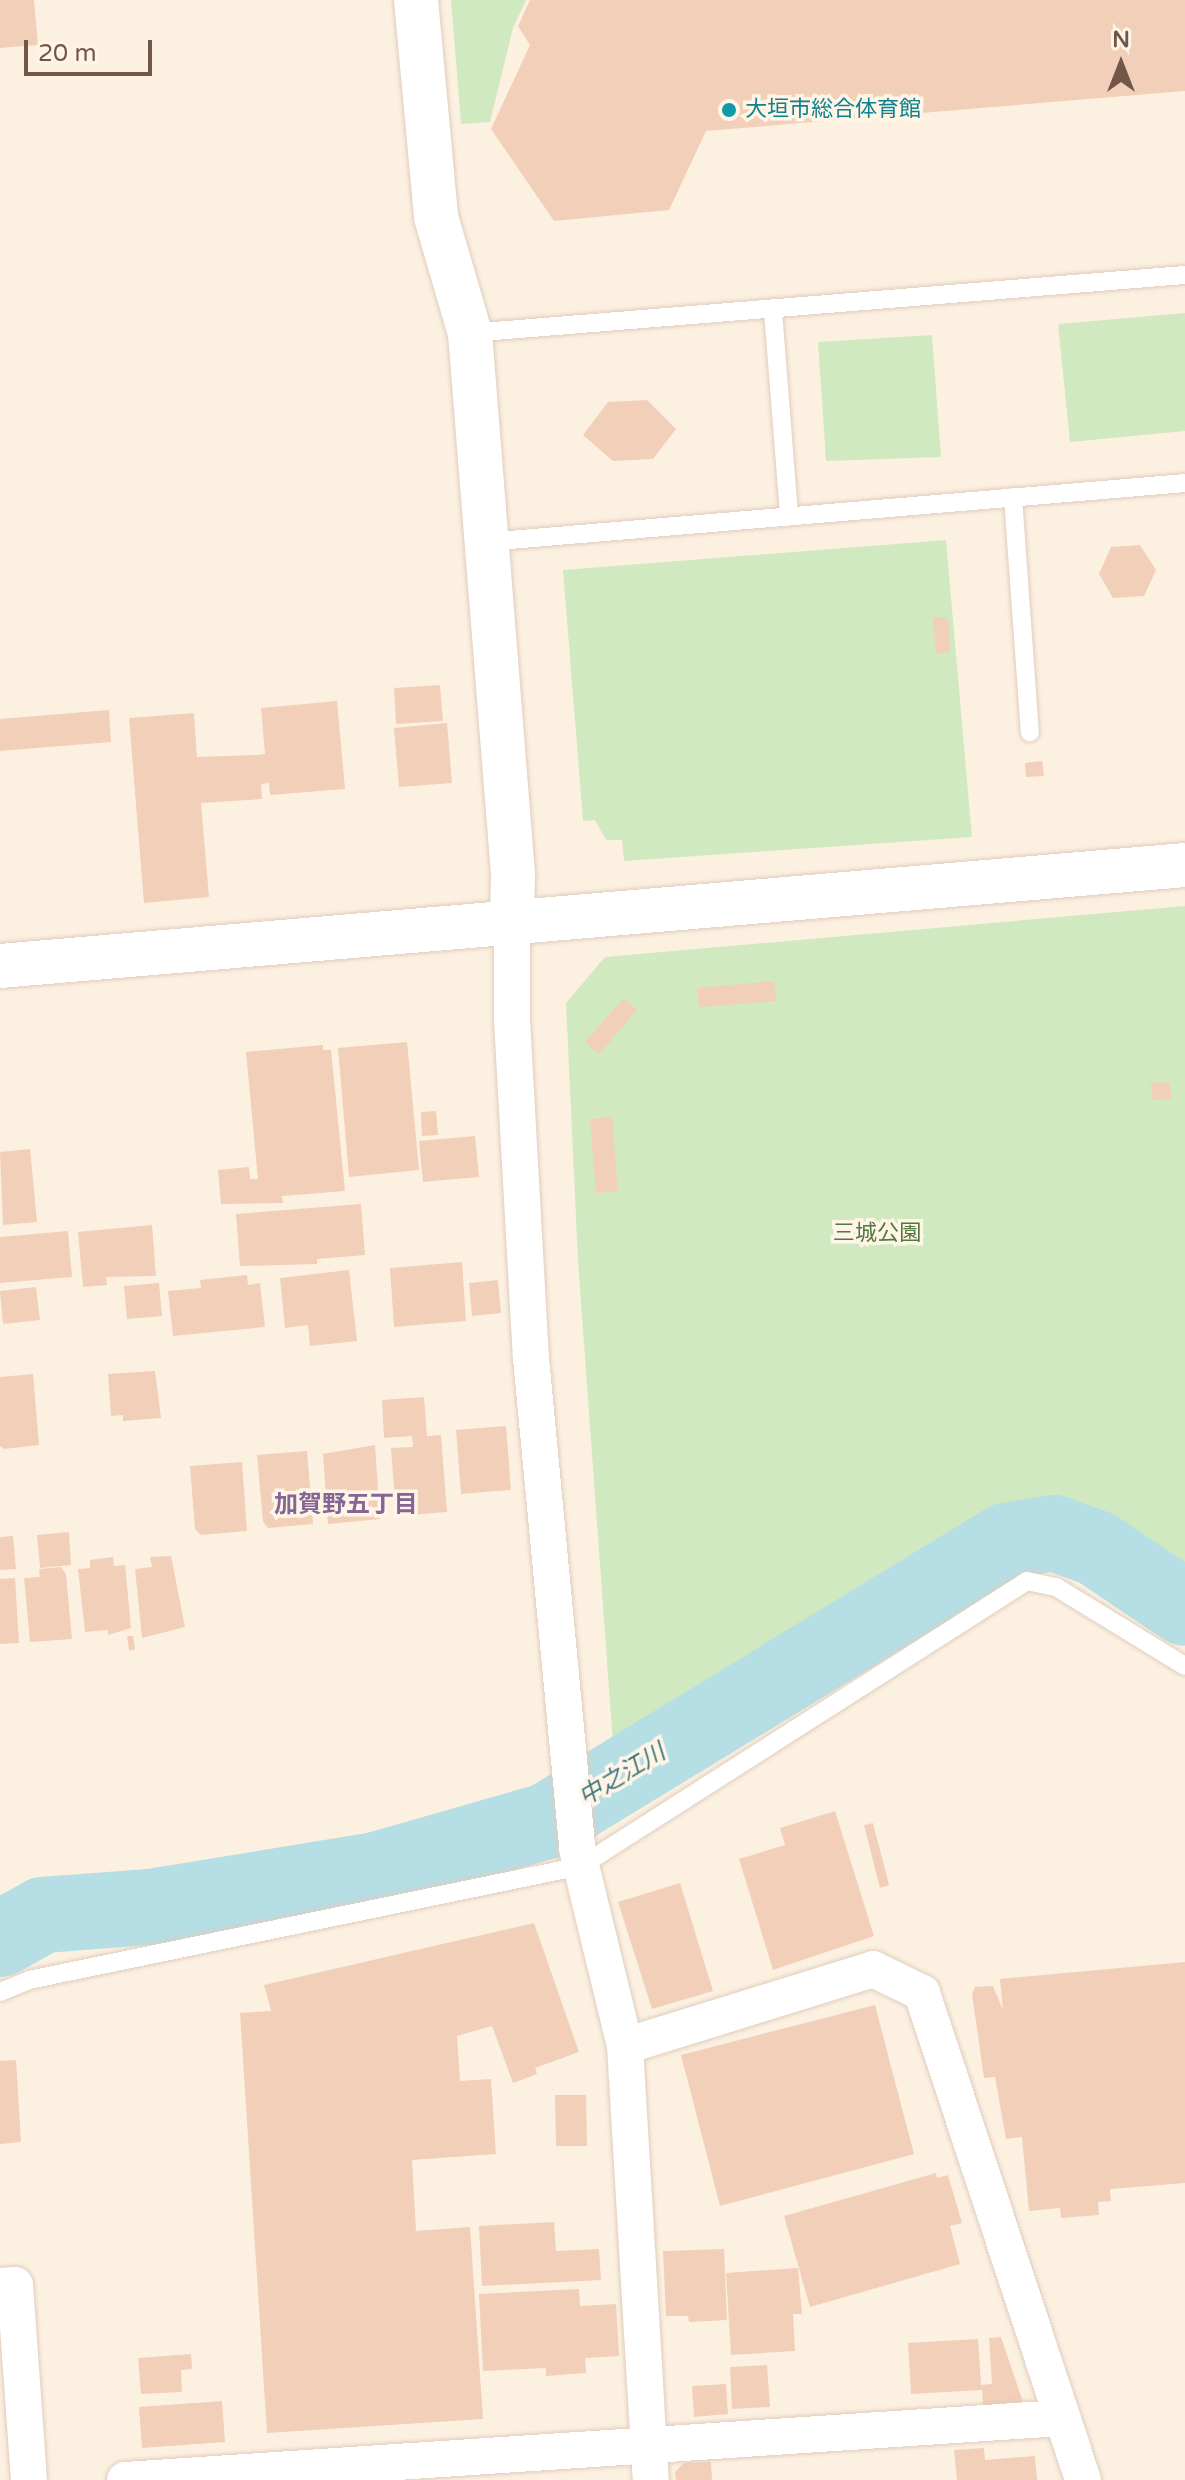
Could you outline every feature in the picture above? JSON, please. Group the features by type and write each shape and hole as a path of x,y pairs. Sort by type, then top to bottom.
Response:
{"street":[{"path":"416,0 436,217 470,333 483,542 513,875 512,1020 531,1358 579,1858 625,2046 651,2480"},
{"path":"0,966 512,919 1185,865"},
{"path":"625,2046 873,1969 922,1993 1083,2480"},
{"path":"0,2286 15,2285 29,2480"},
{"path":"125,2480 250,2475 648,2443 1061,2418"}],"lane":[{"path":"470,333 773,311 1185,275"},
{"path":"773,311 789,516"},
{"path":"483,542 1185,483"},
{"path":"1013,497 1030,732"},
{"path":"0,1992 29,1980 579,1858 1027,1581 1056,1587 1185,1666"}],"green space":[{"path":"451,0 526,0 513,28 490,122 461,124"},
{"path":"1185,313 1185,431 1070,442 1058,324"},
{"path":"932,335 941,457 826,461 818,342"},
{"path":"946,540 972,837 624,861 622,840 606,840 595,820 583,821 563,570"},
{"name":"三城公園","path":"1185,906 1185,1573 1134,1529 1001,1507 614,1758 578,1261 566,1003 605,957"}],"building":[{"path":"0,0 34,0 38,45 0,48"},
{"name":"大垣市総合体育館","path":"530,0 1185,0 1185,91 706,131 669,210 554,221 491,129 530,45 518,26"},
{"path":"647,400 676,429 653,459 613,461 583,435 608,402"},
{"path":"1140,545 1156,570 1144,596 1113,598 1099,574 1111,547"},
{"path":"948,617 950,652 936,653 933,618"},
{"path":"440,685 443,721 396,724 394,688"},
{"path":"337,701 345,789 270,795 269,783 261,784 262,799 201,803 209,897 144,903 129,718 194,713 197,757 258,755 265,754 261,708"},
{"path":"109,710 111,742 0,751 0,719"},
{"path":"447,723 452,783 399,787 394,728"},
{"path":"1042,761 1044,776 1026,777 1025,763"},
{"path":"774,981 776,1001 699,1007 697,988"},
{"path":"624,998 637,1010 599,1054 585,1042"},
{"path":"407,1042 419,1170 349,1177 338,1048"},
{"path":"323,1045 323,1050 331,1050 345,1191 282,1196 283,1203 221,1204 218,1170 249,1167 250,1179 258,1179 246,1052"},
{"path":"1170,1082 1171,1099 1152,1100 1151,1083"},
{"path":"436,1111 438,1135 422,1136 421,1112"},
{"path":"612,1117 618,1191 596,1193 590,1119"},
{"path":"475,1136 479,1177 423,1182 419,1141"},
{"path":"30,1149 37,1222 3,1225 0,1152"},
{"path":"361,1204 365,1255 317,1259 317,1264 240,1266 236,1214"},
{"path":"152,1225 156,1276 106,1277 107,1285 83,1287 78,1232"},
{"path":"68,1231 72,1277 0,1283 0,1237"},
{"path":"462,1262 466,1321 394,1327 390,1268"},
{"path":"349,1270 357,1341 310,1346 308,1325 285,1328 280,1278"},
{"path":"247,1275 248,1285 260,1283 265,1327 173,1336 168,1291 201,1288 200,1280"},
{"path":"498,1280 501,1313 472,1316 469,1283"},
{"path":"159,1283 162,1316 127,1319 124,1286"},
{"path":"36,1287 40,1320 3,1324 0,1291"},
{"path":"155,1371 161,1418 123,1421 123,1415 111,1416 108,1374"},
{"path":"33,1374 39,1445 4,1449 0,1446 0,1377"},
{"path":"424,1397 427,1436 441,1435 447,1512 396,1516 391,1448 413,1447 412,1436 384,1438 382,1400"},
{"path":"506,1426 511,1490 461,1494 456,1430"},
{"path":"375,1445 380,1519 328,1524 323,1454"},
{"path":"307,1451 313,1524 268,1528 263,1522 257,1455"},
{"path":"242,1462 247,1531 201,1535 195,1529 190,1466"},
{"path":"69,1532 71,1565 40,1568 37,1535"},
{"path":"13,1536 16,1569 0,1570 0,1537"},
{"path":"171,1556 185,1627 142,1638 135,1569 152,1567 150,1557"},
{"path":"113,1557 114,1566 125,1565 131,1628 108,1635 108,1630 85,1632 78,1569 90,1568 90,1560"},
{"path":"61,1567 66,1574 72,1639 30,1642 24,1578 40,1577 39,1569"},
{"path":"15,1578 19,1643 0,1644 0,1579"},
{"path":"127,1636 133,1636 135,1649 129,1651"},
{"path":"835,1811 874,1936 773,1970 739,1859 785,1845 780,1828"},
{"path":"873,1823 889,1885 880,1888 864,1825"},
{"path":"680,1883 713,1991 652,2009 618,1902"},
{"path":"534,1923 579,2052 535,2068 537,2074 513,2083 492,2026 457,2036 460,2081 491,2079 496,2154 412,2160 416,2231 470,2227 483,2419 267,2433 240,2013 271,2011 264,1985"},
{"path":"1185,1962 1185,2183 1110,2189 1111,2201 1098,2202 1099,2215 1061,2218 1060,2208 1029,2211 1022,2137 1006,2139 995,2077 984,2078 972,1994 975,1987 993,1986 1003,2010 1000,1979"},
{"path":"875,2005 914,2154 720,2206 681,2055"},
{"path":"16,2060 21,2142 0,2144 0,2061"},
{"path":"555,2095 586,2095 587,2146 556,2146"},
{"path":"936,2173 937,2178 948,2175 962,2223 950,2226 960,2264 810,2307 784,2216"},
{"path":"554,2222 556,2251 599,2249 601,2280 482,2286 479,2226"},
{"path":"724,2249 727,2320 689,2322 688,2316 666,2316 663,2251"},
{"path":"798,2268 802,2314 793,2314 795,2351 731,2355 726,2273"},
{"path":"579,2289 580,2306 616,2304 619,2356 585,2358 586,2373 546,2376 546,2368 483,2371 479,2294"},
{"path":"1001,2337 1023,2402 983,2405 982,2390 911,2394 908,2343 978,2339 981,2385 992,2384 989,2338"},
{"path":"191,2354 192,2369 181,2370 182,2392 141,2394 138,2358"},
{"path":"767,2365 770,2407 732,2409 730,2367"},
{"path":"726,2384 728,2414 694,2417 692,2386"},
{"path":"222,2401 225,2442 142,2448 139,2407"},
{"path":"984,2448 985,2460 1035,2456 1037,2480 957,2480 954,2450"},
{"path":"711,2462 712,2480 676,2480 675,2472 684,2463"}],"waterway":[{"name":"中之江川","path":"0,1939 43,1915 150,1907 376,1870 547,1821 1006,1541 1054,1533 1096,1548 1185,1608"}],"place":[{"name":"大垣市総合体育館","path":"729,110"}],"district":[{"name":"加賀野五丁目","path":"346,1505"}]}
